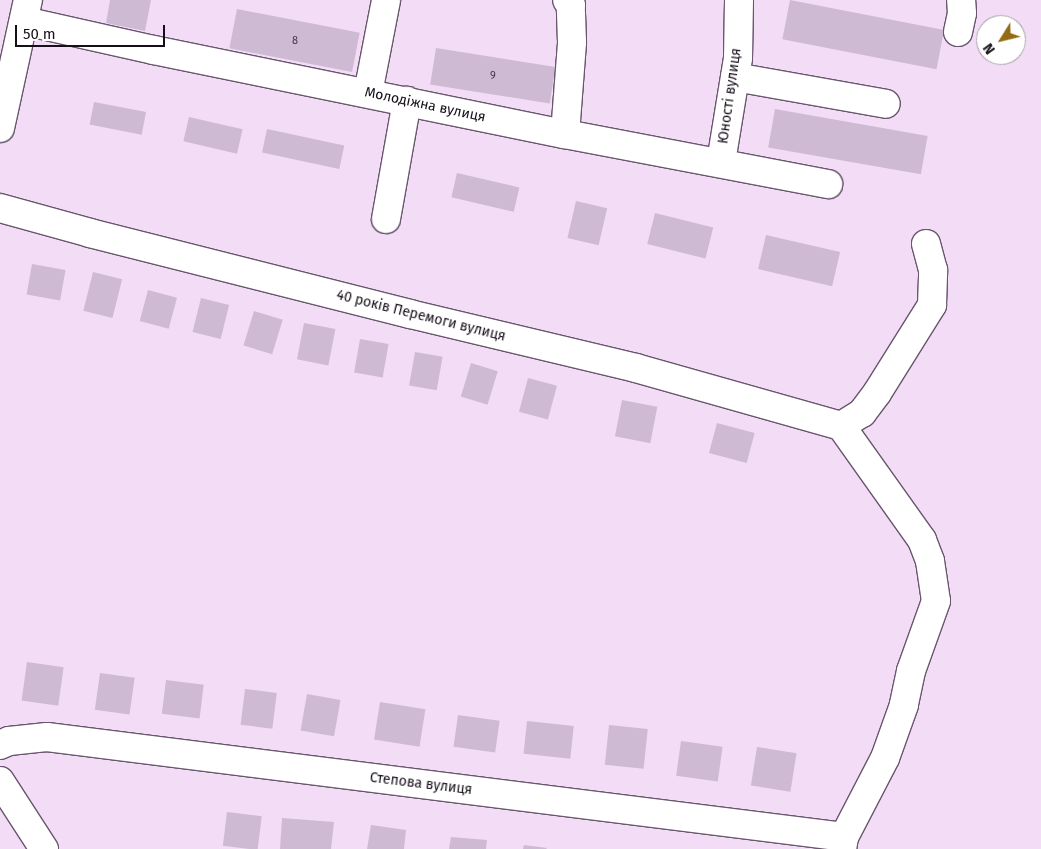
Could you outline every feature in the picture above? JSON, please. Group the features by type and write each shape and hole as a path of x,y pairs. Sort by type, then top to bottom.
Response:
{"street":[{"path":"368,93 386,0"},
{"path":"565,134 572,42 571,5 567,0"},
{"name":"Юності вулиця","path":"721,162 738,58 739,0"},
{"path":"958,32 962,13 961,0"},
{"path":"0,128 24,6"},
{"name":"Молодіжна вулиця","path":"24,6 154,50 565,134 721,162 828,184"},
{"path":"735,76 886,104"},
{"path":"386,219 407,101"},
{"name":"40 років Перемоги вулиця","path":"0,208 90,233 410,314 636,368 841,426"},
{"path":"843,843 885,758 904,705 911,671 936,601 930,561 922,540 841,426 862,413 877,393 932,306 933,270 926,244"},
{"name":"Степова вулиця","path":"0,745 9,741 48,737 843,843"},
{"path":"0,781 44,849"}],"building":[{"path":"110,0 151,0 145,31 106,23"},
{"path":"790,0 944,30 936,69 782,39"},
{"path":"237,9 360,33 352,72 229,48"},
{"path":"436,48 556,67 550,103 430,85"},
{"path":"94,102 146,112 142,135 90,125"},
{"path":"775,109 928,136 921,174 768,147"},
{"path":"189,117 243,129 237,154 183,141"},
{"path":"267,129 344,145 339,169 262,152"},
{"path":"457,173 519,187 514,212 451,197"},
{"path":"576,201 607,208 599,245 567,238"},
{"path":"655,213 713,228 705,259 647,244"},
{"path":"766,235 840,252 832,286 758,269"},
{"path":"32,264 65,270 60,300 27,295"},
{"path":"93,272 122,279 112,318 83,311"},
{"path":"148,290 177,298 169,329 140,321"},
{"path":"201,298 229,305 221,339 193,332"},
{"path":"254,311 283,320 272,354 243,345"},
{"path":"304,323 335,329 328,365 297,359"},
{"path":"360,339 389,344 383,378 354,372"},
{"path":"415,352 443,357 437,390 409,385"},
{"path":"471,363 498,371 488,405 461,396"},
{"path":"528,378 557,386 548,420 519,412"},
{"path":"622,400 657,407 650,443 615,436"},
{"path":"717,423 755,433 747,463 709,453"},
{"path":"27,662 64,667 58,706 22,701"},
{"path":"100,673 135,678 130,715 95,710"},
{"path":"166,680 204,685 200,718 162,714"},
{"path":"245,689 277,693 272,729 241,725"},
{"path":"307,694 340,700 334,736 301,730"},
{"path":"380,702 425,709 419,747 374,740"},
{"path":"458,715 500,721 495,753 454,747"},
{"path":"527,721 574,726 570,759 524,754"},
{"path":"609,725 648,729 644,769 605,765"},
{"path":"681,741 723,747 718,782 676,776"},
{"path":"757,747 797,753 790,792 751,786"},
{"path":"227,812 262,816 258,849 223,846"},
{"path":"282,818 334,822 331,849 280,849"},
{"path":"371,825 406,830 404,849 367,849"},
{"path":"451,837 487,840 486,849 449,849"},
{"path":"524,845 547,848 523,849"}]}
